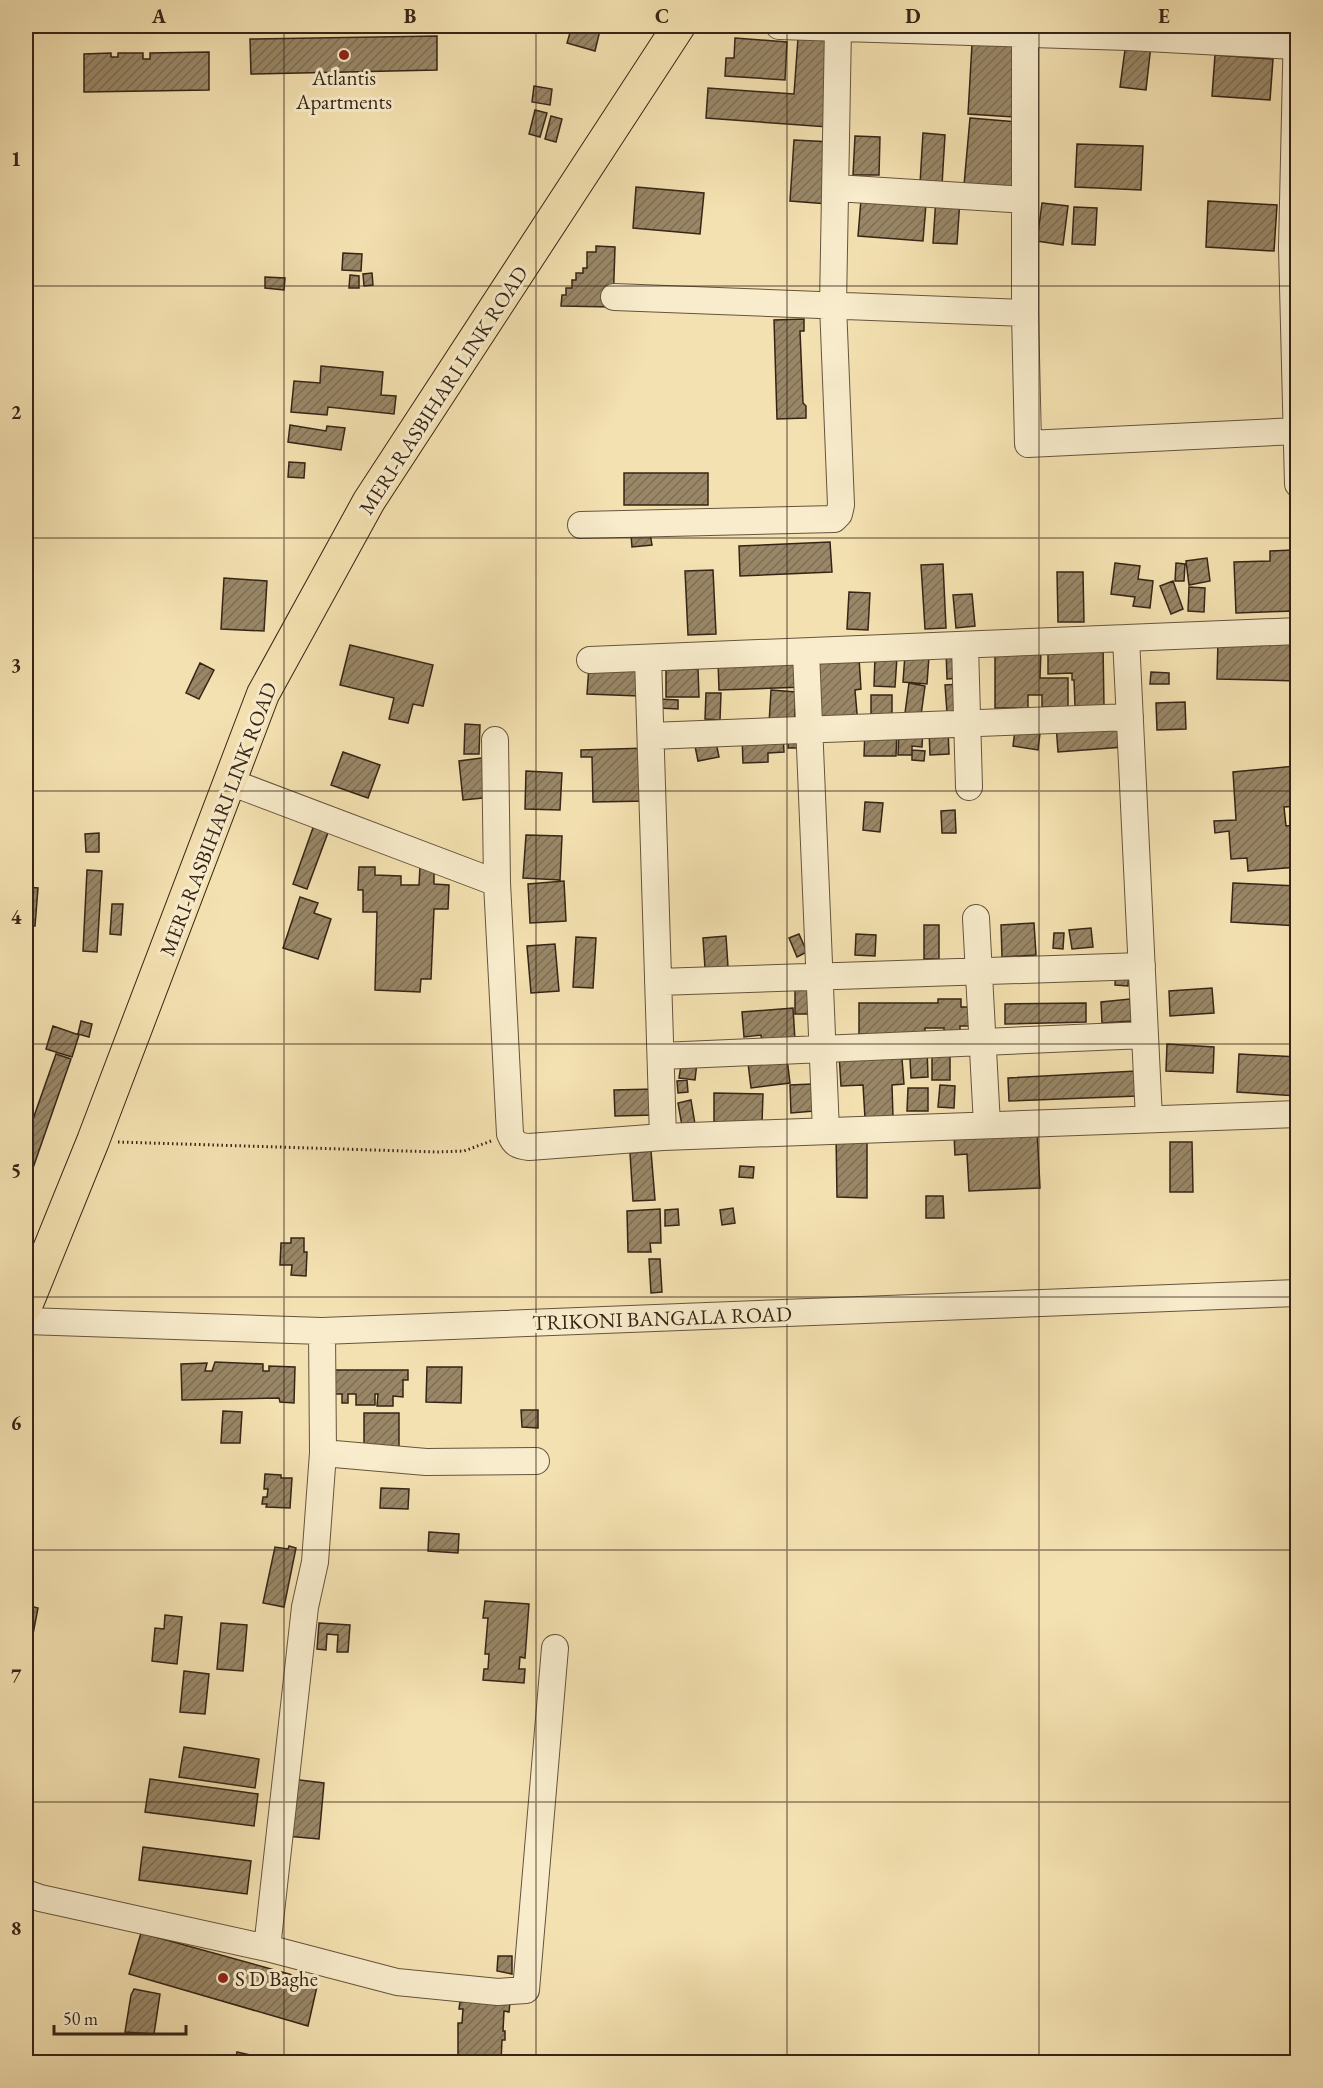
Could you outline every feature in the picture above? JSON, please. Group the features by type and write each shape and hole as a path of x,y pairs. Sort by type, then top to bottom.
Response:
{"main road":[{"name":"MERI-RASBIHARI LINK ROAD","path":"26,1306 93,1141 263,694 369,501 678,26"}],"street":[{"path":"779,26 1297,36 1295,316 1298,484"},
{"path":"581,525 834,519 839,514 841,505 833,305 838,27"},
{"path":"1025,30 1025,313 1028,444 1296,431"},
{"path":"836,188 1025,200"},
{"path":"614,297 1025,313"},
{"path":"590,660 1298,631"},
{"path":"1126,638 1149,1119"},
{"path":"964,645 969,787"},
{"path":"806,652 826,1131"},
{"path":"648,658 663,1137"},
{"path":"651,736 1130,717"},
{"path":"495,740 497,883 510,1127 513,1142 518,1146 663,1137 1298,1114"},
{"path":"230,782 497,883"},
{"path":"976,918 987,1125"},
{"path":"658,982 1142,966"},
{"path":"661,1056 1145,1035"},
{"name":"TRIKONI BANGALA ROAD","path":"26,1321 322,1331 1298,1293"},
{"path":"267,1948 305,1607 315,1562 323,1453 322,1331"},
{"path":"323,1453 426,1462 536,1461"},
{"path":"26,1893 267,1948 397,1982 498,1992 526,1990 555,1648"}],"path":[{"path":"93,1141 437,1152 464,1151 494,1139 510,1127"}],"building":[{"path":"426,26 432,26 432,33 427,33"},
{"path":"572,26 601,26 595,51 567,43"},
{"name":"Atlantis Apartments","path":"437,36 437,70 251,74 250,39"},
{"path":"735,38 787,42 785,80 725,76 726,58 734,58"},
{"path":"798,38 834,41 828,127 706,118 708,88 794,94"},
{"path":"1126,42 1151,45 1146,90 1120,87"},
{"path":"972,44 1021,47 1014,117 968,114"},
{"path":"209,52 209,90 84,92 84,54 111,53 111,57 118,57 118,53 143,53 143,59 150,59 150,53"},
{"path":"1215,55 1273,59 1270,100 1212,96"},
{"path":"534,86 552,89 550,105 532,102"},
{"path":"535,110 547,113 540,137 529,134"},
{"path":"551,116 562,119 556,142 545,139"},
{"path":"970,118 1019,122 1013,189 964,185"},
{"path":"923,133 945,135 942,185 920,184"},
{"path":"855,136 880,137 879,175 853,175"},
{"path":"794,140 832,142 828,204 790,201"},
{"path":"1077,144 1143,146 1141,190 1075,187"},
{"path":"636,187 704,193 700,234 633,228"},
{"path":"936,197 960,199 957,244 933,243"},
{"path":"861,199 926,204 923,241 858,236"},
{"path":"1208,201 1277,205 1274,251 1206,247"},
{"path":"1042,203 1068,206 1063,245 1037,241"},
{"path":"1074,207 1097,208 1095,245 1072,244"},
{"path":"596,246 615,247 613,307 561,306 562,295 566,295 566,288 572,288 572,280 576,280 576,273 583,273 583,268 587,268 587,252 596,252"},
{"path":"343,253 362,254 361,271 342,270"},
{"path":"372,273 373,285 364,286 363,274"},
{"path":"350,275 359,276 359,288 349,288"},
{"path":"265,277 285,278 284,290 265,288"},
{"path":"804,319 804,331 800,331 803,403 806,406 806,418 777,419 774,320"},
{"path":"321,366 383,372 381,395 396,396 394,414 328,407 327,415 291,412 294,381 320,383"},
{"path":"290,425 326,431 327,426 345,428 341,450 288,442"},
{"path":"289,462 305,463 304,478 288,477"},
{"path":"624,473 708,473 708,505 624,505"},
{"path":"650,533 652,545 632,547 631,535"},
{"path":"830,542 832,572 740,576 739,546"},
{"path":"1293,550 1296,611 1236,613 1234,562 1270,561 1270,551"},
{"path":"1207,558 1210,581 1189,585 1186,561"},
{"path":"1115,563 1140,566 1138,579 1153,581 1150,608 1133,606 1135,597 1111,594"},
{"path":"1176,563 1185,564 1184,581 1175,581"},
{"path":"943,564 946,628 925,629 921,565"},
{"path":"713,570 716,634 688,635 685,571"},
{"path":"1057,572 1083,572 1084,622 1058,622"},
{"path":"224,578 267,581 264,631 221,629"},
{"path":"1173,581 1183,609 1171,614 1160,586"},
{"path":"1189,587 1205,588 1204,612 1188,611"},
{"path":"849,592 870,593 868,630 847,629"},
{"path":"972,594 975,626 956,628 953,595"},
{"path":"1218,640 1298,643 1298,681 1217,679"},
{"path":"350,645 433,665 423,706 413,704 408,723 389,719 394,698 340,685"},
{"path":"1048,645 1103,645 1104,706 1075,706 1072,673 1048,674"},
{"path":"963,649 963,678 947,679 946,650"},
{"path":"995,650 1041,650 1040,678 1068,678 1068,707 1042,707 1042,695 1028,695 1028,708 995,708"},
{"path":"905,654 929,656 927,684 903,682"},
{"path":"875,656 897,657 895,687 874,686"},
{"path":"804,658 805,687 719,690 718,660"},
{"path":"859,658 861,689 855,690 858,725 820,728 817,661"},
{"path":"200,663 214,670 199,699 186,693"},
{"path":"589,666 641,669 639,696 587,694"},
{"path":"698,669 699,697 666,697 666,670"},
{"path":"1151,672 1169,673 1169,684 1150,684"},
{"path":"909,683 925,686 921,715 905,713"},
{"path":"962,684 963,712 947,713 945,685"},
{"path":"771,690 796,692 794,726 769,724"},
{"path":"706,693 721,693 720,720 705,719"},
{"path":"871,695 892,695 892,718 871,718"},
{"path":"660,699 678,700 678,709 659,708"},
{"path":"1185,702 1186,729 1157,730 1156,703"},
{"path":"1122,721 1124,747 1058,752 1056,724"},
{"path":"1016,722 1041,725 1038,750 1013,746"},
{"path":"465,724 480,725 479,754 464,754"},
{"path":"923,728 922,747 912,746 912,755 898,755 899,730"},
{"path":"948,729 949,754 930,755 929,730"},
{"path":"865,730 897,731 896,756 864,756"},
{"path":"783,733 784,752 768,753 768,762 743,763 742,736"},
{"path":"715,737 719,757 698,761 694,741"},
{"path":"789,737 803,737 803,748 788,748"},
{"path":"648,748 649,801 593,802 592,757 581,757 581,750"},
{"path":"912,750 925,751 924,761 912,760"},
{"path":"343,752 380,765 368,798 331,785"},
{"path":"489,757 493,797 463,800 459,761"},
{"path":"1295,766 1298,806 1284,807 1286,826 1294,825 1297,867 1248,871 1247,858 1231,859 1229,831 1215,833 1214,821 1236,820 1233,772"},
{"path":"526,771 562,773 560,810 525,809"},
{"path":"865,802 883,803 880,832 863,830"},
{"path":"955,810 956,833 942,833 941,811"},
{"path":"314,825 329,830 307,889 293,884"},
{"path":"99,833 99,852 86,852 85,834"},
{"path":"526,835 562,836 560,880 523,878"},
{"path":"420,866 434,866 434,884 449,885 448,909 434,909 431,979 421,979 420,992 375,990 377,912 363,912 363,890 358,890 359,867 375,867 375,875 401,876 401,885 419,885"},
{"path":"87,870 102,871 97,952 83,951"},
{"path":"564,881 566,921 530,923 528,884"},
{"path":"1233,883 1298,886 1298,926 1231,922"},
{"path":"26,887 38,888 35,926 26,926"},
{"path":"300,897 318,903 314,913 331,919 318,959 283,948"},
{"path":"112,904 123,904 121,935 110,934"},
{"path":"1034,923 1036,955 1002,957 1001,925"},
{"path":"924,925 939,925 939,959 924,959"},
{"path":"1091,928 1093,947 1072,949 1069,930"},
{"path":"1054,933 1064,933 1063,949 1053,948"},
{"path":"799,934 807,952 797,957 789,938"},
{"path":"856,934 876,935 875,956 855,955"},
{"path":"726,936 728,967 705,968 703,938"},
{"path":"576,937 596,938 593,988 573,987"},
{"path":"555,944 559,991 531,993 527,946"},
{"path":"1116,967 1129,967 1128,986 1115,985"},
{"path":"808,983 809,1014 795,1014 795,984"},
{"path":"1212,988 1214,1013 1170,1016 1169,991"},
{"path":"938,999 961,999 961,1007 971,1007 971,1026 960,1026 960,1035 944,1034 944,1028 925,1028 925,1034 859,1034 859,1003 938,1003"},
{"path":"1130,999 1132,1021 1102,1023 1101,1002"},
{"path":"1086,1003 1086,1022 1005,1024 1005,1004"},
{"path":"793,1008 795,1040 762,1043 761,1035 744,1037 742,1012"},
{"path":"81,1021 92,1024 89,1037 78,1034"},
{"path":"53,1026 79,1035 72,1057 46,1049"},
{"path":"1167,1044 1214,1047 1213,1073 1166,1071"},
{"path":"927,1048 928,1077 911,1078 910,1059 902,1059 904,1084 892,1085 893,1117 865,1118 863,1085 841,1086 839,1053"},
{"path":"932,1049 950,1049 950,1080 932,1080"},
{"path":"56,1054 71,1059 26,1188 26,1139"},
{"path":"1239,1054 1298,1057 1298,1096 1237,1092"},
{"path":"787,1058 790,1083 751,1088 748,1063"},
{"path":"682,1059 697,1062 695,1080 679,1078"},
{"path":"1136,1071 1137,1096 1009,1101 1008,1078"},
{"path":"687,1080 688,1092 678,1093 677,1081"},
{"path":"812,1084 814,1111 791,1113 790,1085"},
{"path":"940,1085 955,1086 954,1108 938,1107"},
{"path":"908,1088 928,1088 928,1111 907,1111"},
{"path":"655,1089 655,1115 615,1116 614,1090"},
{"path":"714,1093 763,1094 762,1123 714,1122"},
{"path":"691,1100 695,1124 682,1126 678,1103"},
{"path":"1037,1129 1040,1188 969,1191 967,1154 955,1155 954,1134"},
{"path":"836,1135 867,1135 867,1198 837,1197"},
{"path":"1170,1142 1192,1142 1193,1192 1170,1192"},
{"path":"651,1151 655,1200 633,1201 630,1153"},
{"path":"740,1166 754,1167 753,1178 739,1177"},
{"path":"926,1196 943,1196 944,1218 926,1218"},
{"path":"733,1208 735,1223 722,1225 720,1210"},
{"path":"660,1209 661,1243 650,1243 651,1252 628,1252 627,1211"},
{"path":"678,1209 679,1225 665,1226 665,1210"},
{"path":"291,1238 304,1238 304,1252 307,1252 306,1276 291,1275 292,1265 280,1265 281,1243 291,1243"},
{"path":"649,1259 660,1259 662,1292 651,1293"},
{"path":"215,1362 263,1364 263,1371 269,1371 269,1366 295,1367 294,1403 280,1402 279,1398 182,1400 181,1364 207,1363 205,1371 212,1371"},
{"path":"427,1367 462,1367 461,1403 426,1402"},
{"path":"330,1370 408,1370 408,1380 403,1380 403,1397 393,1396 393,1406 377,1406 378,1394 375,1394 375,1405 356,1405 356,1394 348,1394 348,1403 342,1403 342,1394 330,1394"},
{"path":"521,1410 538,1410 538,1428 522,1427"},
{"path":"223,1411 242,1412 240,1443 221,1443"},
{"path":"364,1413 399,1413 399,1449 364,1448"},
{"path":"265,1474 292,1478 290,1508 266,1507 267,1504 262,1504 263,1497 267,1497 268,1489 264,1489"},
{"path":"381,1488 409,1489 408,1509 380,1508"},
{"path":"429,1532 459,1534 458,1553 428,1551"},
{"path":"289,1546 296,1548 284,1607 263,1603 275,1547 288,1549"},
{"path":"485,1601 529,1604 525,1658 520,1657 519,1669 525,1669 524,1683 483,1680 484,1669 488,1669 489,1654 485,1654 488,1618 483,1618"},
{"path":"26,1605 38,1608 28,1660 26,1660"},
{"path":"165,1615 182,1617 177,1664 152,1661 155,1628 164,1629"},
{"path":"221,1623 247,1625 243,1671 217,1669"},
{"path":"319,1623 350,1625 348,1652 337,1652 338,1635 327,1634 326,1650 317,1649"},
{"path":"184,1671 209,1674 205,1714 180,1712"},
{"path":"184,1747 259,1759 255,1788 179,1777"},
{"path":"150,1779 258,1794 254,1826 145,1812"},
{"path":"291,1779 324,1783 319,1839 286,1836"},
{"path":"143,1847 251,1861 247,1894 139,1880"},
{"name":"S D Baghe","path":"141,1933 318,1982 308,2026 129,1974"},
{"path":"498,1956 512,1956 512,1974 497,1971"},
{"path":"134,1989 160,1994 154,2034 125,2032"},
{"path":"462,1999 510,2002 509,2012 504,2011 505,2040 502,2040 501,2062 453,2062 453,2056 458,2056 458,2023 462,2023 463,2009 459,2009"},
{"path":"237,2052 255,2056 252,2062 235,2062"}],"place":[{"name":"Atlantis Apartments","path":"344,55"},
{"name":"S D Baghe","path":"223,1978"}]}
